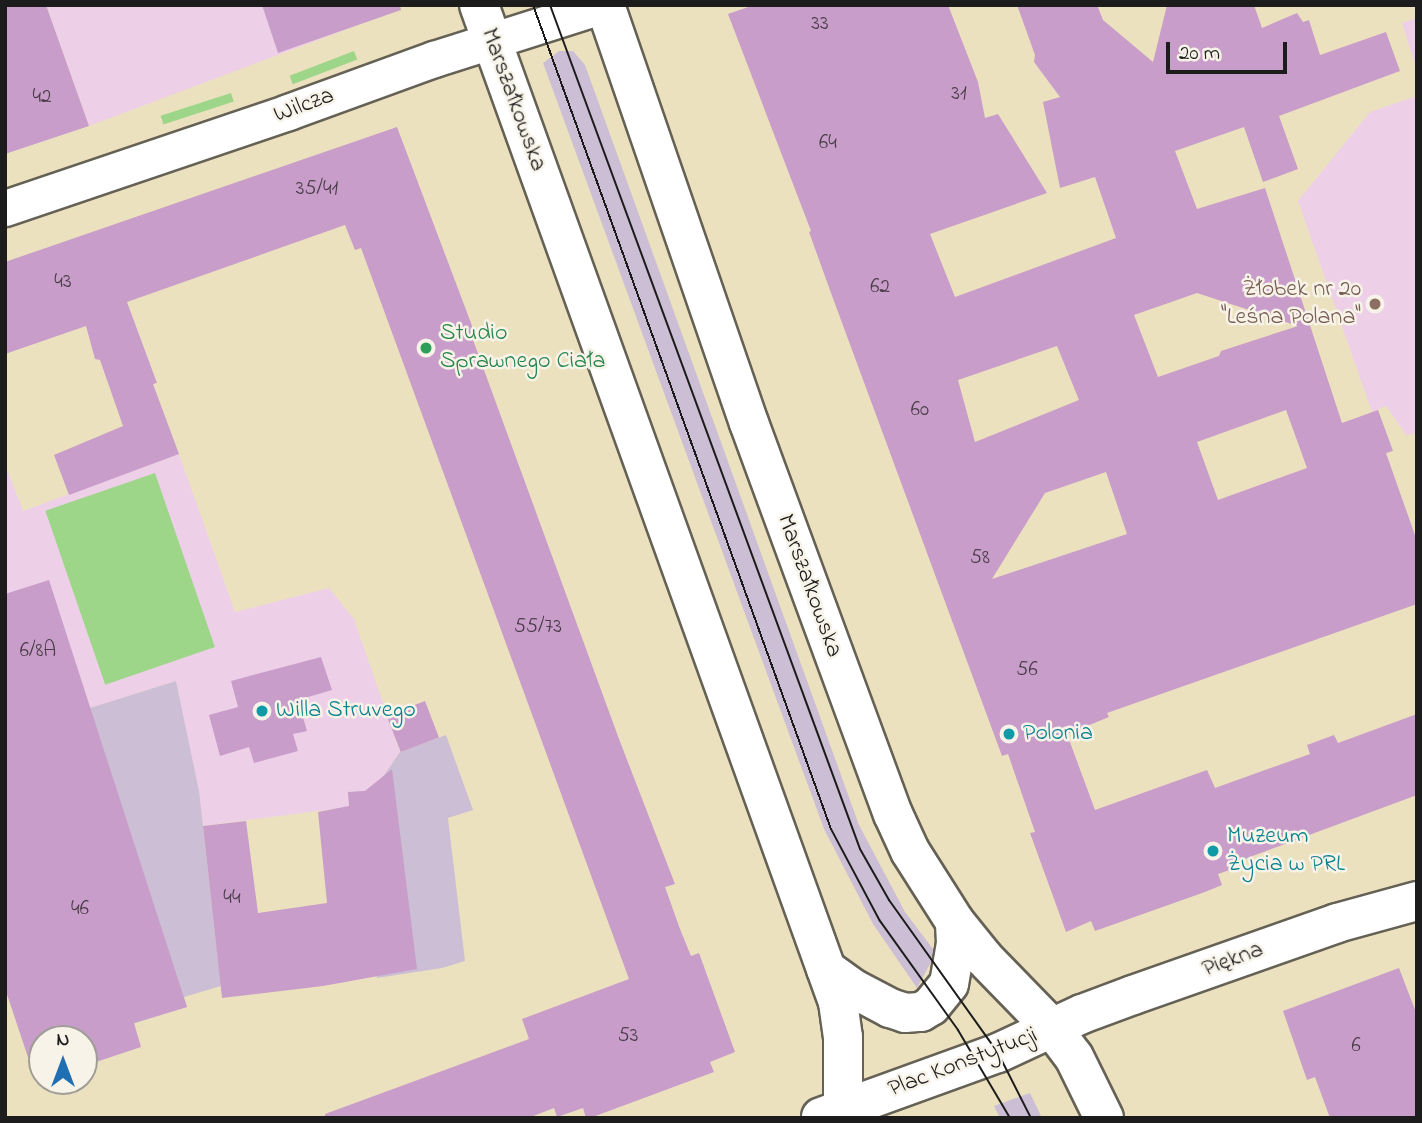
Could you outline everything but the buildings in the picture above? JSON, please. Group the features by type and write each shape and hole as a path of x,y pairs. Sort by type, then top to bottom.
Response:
{"main road":[{"name":"Marszałkowska","path":"479,5 838,1002 843,1037 835,1115"},
{"name":"Marszałkowska","path":"604,5 749,424 893,814 910,851 955,922 984,958 1052,1028 1074,1057 1104,1118"},
{"name":"Piękna","path":"1052,1028 1082,1014 1337,923 1417,901"},
{"path":"827,969 854,989 890,1008 905,1013 921,1012 931,1006 949,984 956,943 955,922"},
{"name":"Plac Konstytucji","path":"835,1115 998,1053 1052,1028"}],"street":[{"name":"Wilcza","path":"5,208 492,40 604,5"}],"shaded area":[{"path":"46,5 351,5 358,25 89,126"},
{"path":"1417,18 1417,71 1402,23"},
{"path":"559,51 573,51 585,65 859,825 905,912 936,953 917,988 873,924 824,829 543,63"},
{"name":"Żłobek nr 20 \"Leśna Polana\"","path":"1417,96 1417,432 1407,436 1386,406 1372,412 1298,201 1370,112"},
{"path":"179,454 235,612 329,588 354,619 400,752 374,790 349,807 203,826 176,681 5,735 5,464 23,511"},
{"path":"176,681 199,791 221,986 184,997 187,1007 98,1035 98,1025 28,1025 28,1057 5,988 90,708"},
{"path":"446,735 473,810 448,818 465,961 442,968 377,978 353,792 374,790 400,752"},
{"path":"1030,1093 1042,1118 1000,1118 994,1106"}],"green space":[{"path":"354,51 357,59 293,84 290,76"},
{"path":"231,93 234,102 163,124 161,116"},
{"path":"155,473 215,647 105,685 45,511"}],"tram line":[{"path":"533,5 831,829 880,921 958,1030 1010,1118"},
{"path":"550,5 860,849 889,900 998,1053 1031,1118"}],"place":[{"name":"Żłobek nr 20 \"Leśna Polana\"","path":"1375,304"},
{"name":"Studio Sprawnego Ciała","path":"426,348"},
{"name":"Willa Struvego","path":"262,711"},
{"name":"Polonia","path":"1009,734"},
{"name":"Muzeum Życia w PRL","path":"1213,851"}]}
